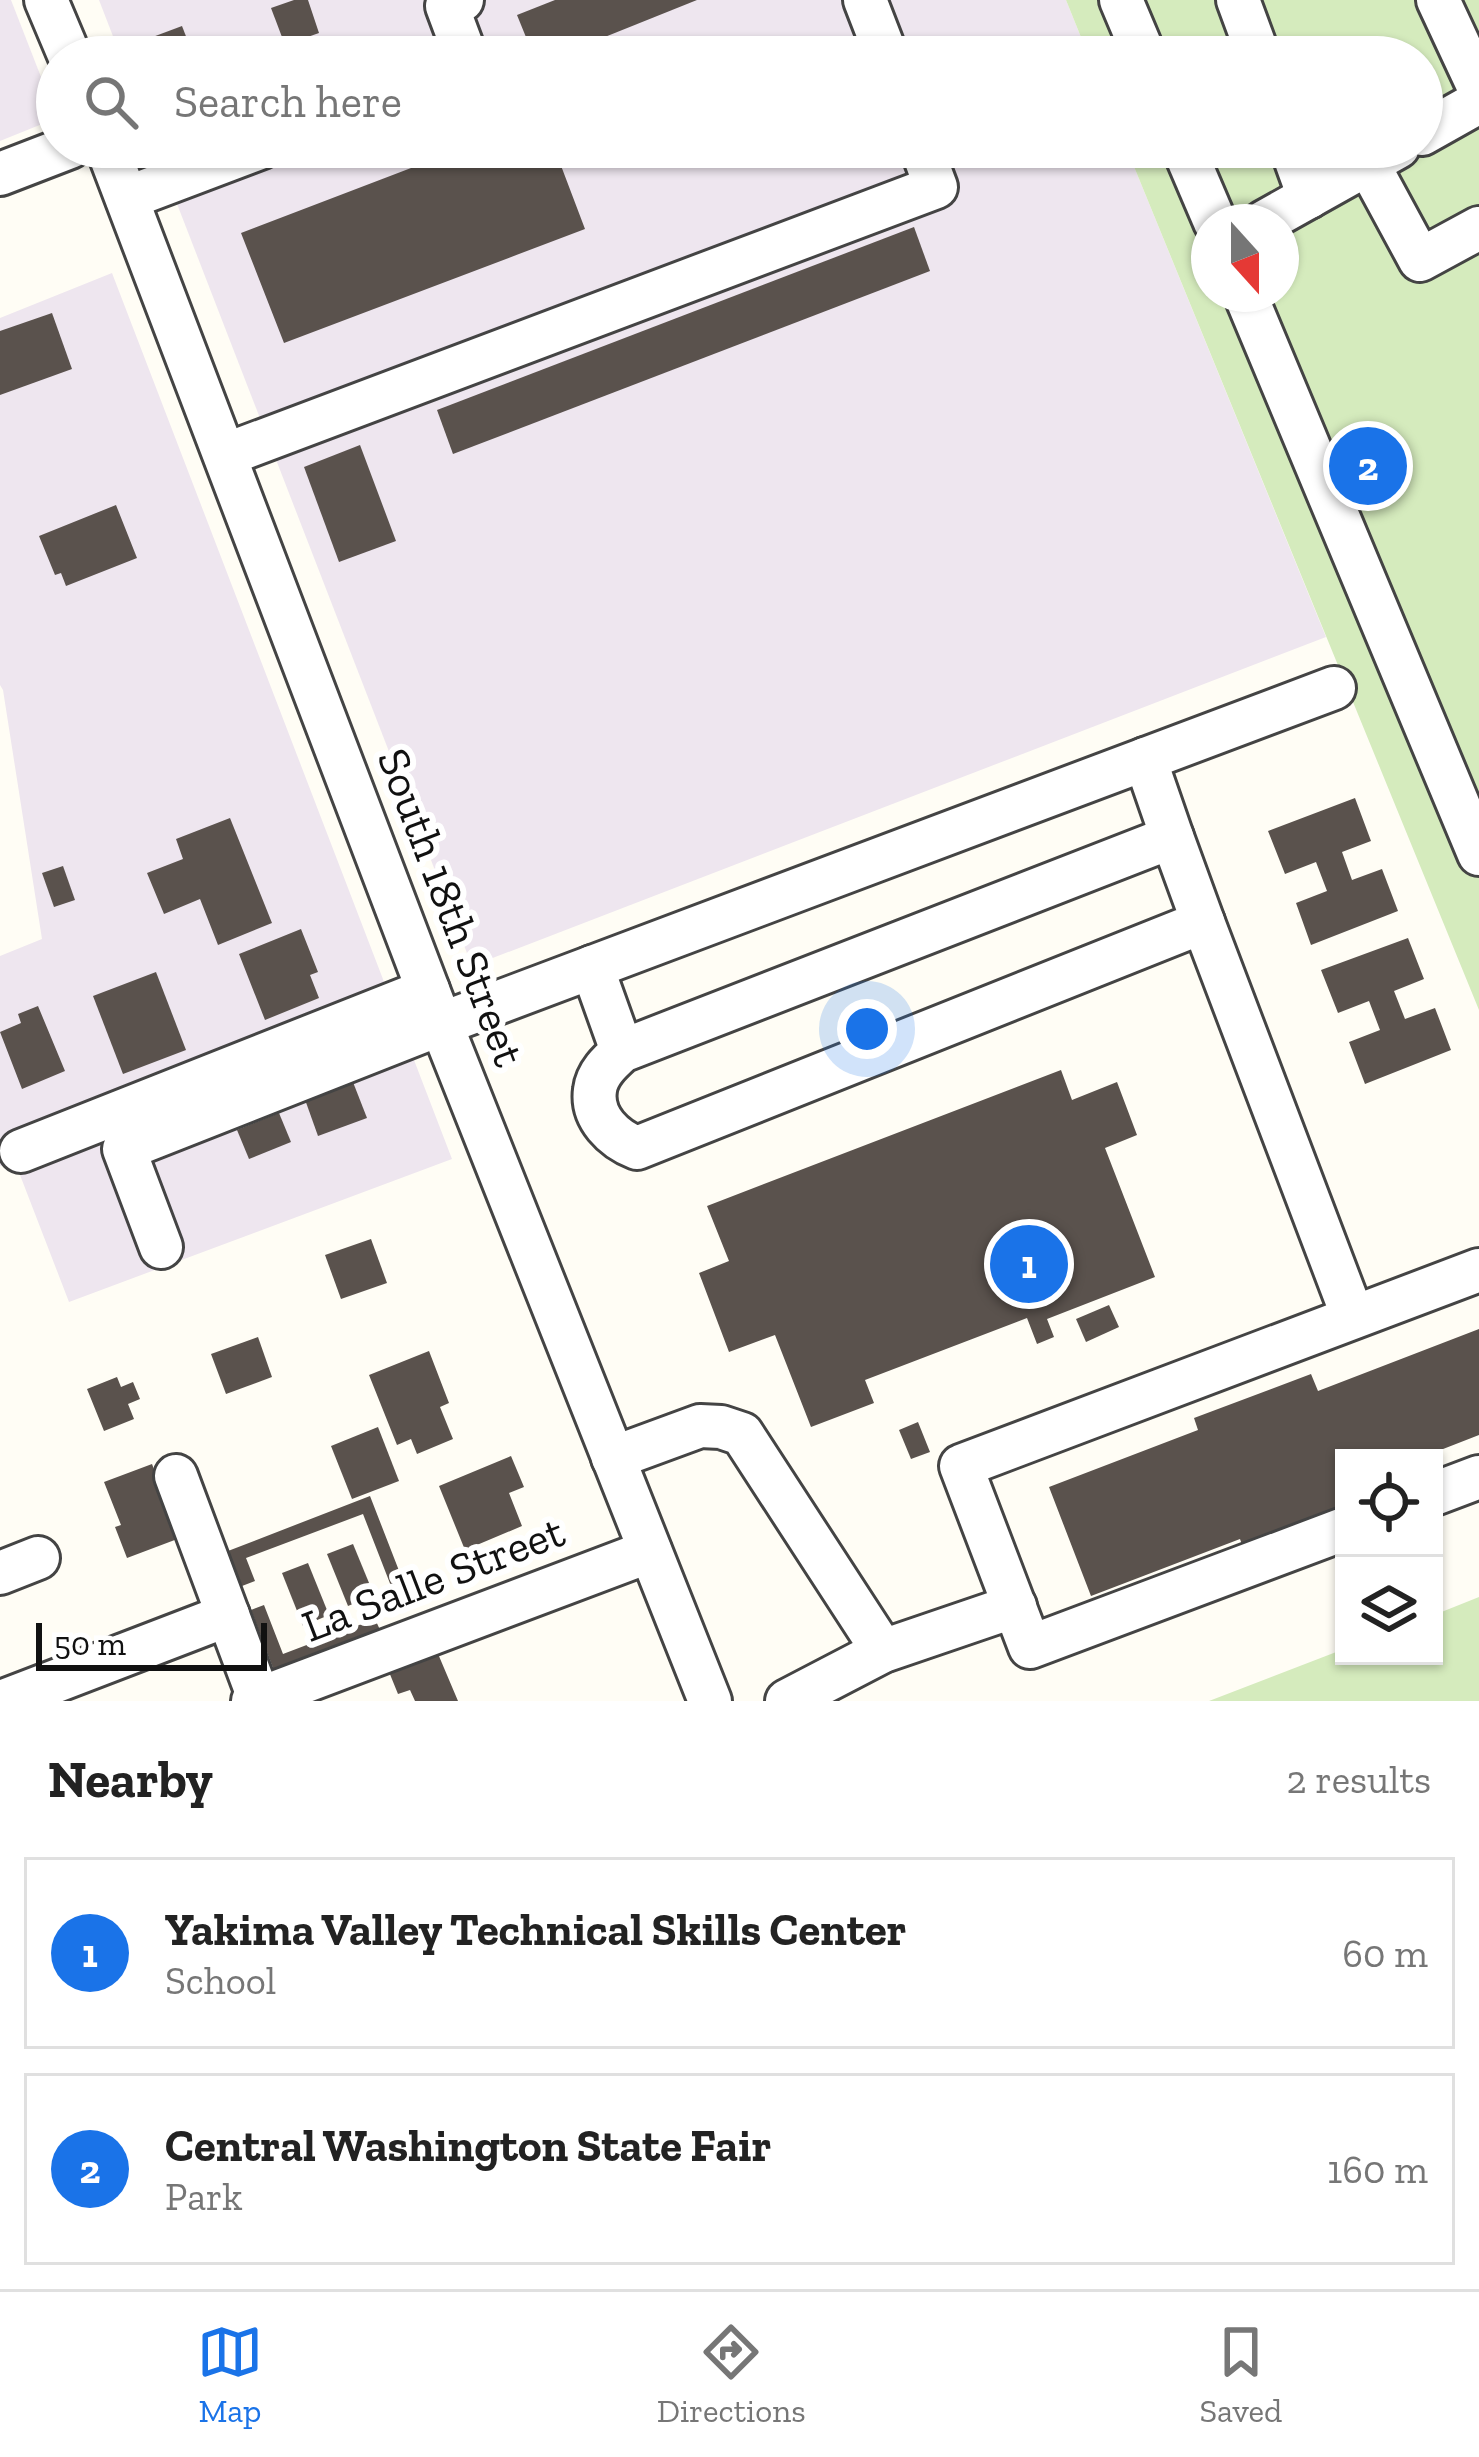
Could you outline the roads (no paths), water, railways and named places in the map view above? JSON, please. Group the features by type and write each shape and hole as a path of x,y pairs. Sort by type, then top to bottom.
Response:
{"street":[{"path":"46,0 61,36"},
{"path":"458,36 447,6 462,0"},
{"path":"865,0 878,36"},
{"path":"1121,0 1136,36"},
{"path":"1238,0 1251,36"},
{"path":"1438,0 1479,88"},
{"path":"1443,122 1479,102"},
{"path":"0,174 36,160"},
{"name":"South 18th Street","path":"115,168 434,1007 710,1701"},
{"path":"127,198 206,168"},
{"path":"224,455 936,187 929,168"},
{"path":"1192,168 1207,204"},
{"path":"1299,168 1309,197"},
{"path":"1296,204 1360,168"},
{"path":"1388,168 1420,260 1479,229"},
{"path":"1253,312 1479,854"},
{"path":"22,1151 118,1132 434,1007 592,967 1334,688"},
{"path":"1145,759 1352,1317"},
{"path":"1172,837 622,1051 604,1067 594,1091 599,1111 610,1134 637,1148 1203,922"},
{"path":"592,967 622,1051"},
{"path":"118,1132 161,1246"},
{"path":"1335,1531 1030,1647 961,1466 1479,1270"},
{"path":"613,1458 700,1426 742,1434 883,1652"},
{"path":"176,1476 257,1700"},
{"path":"1443,1492 1479,1478"},
{"name":"La Salle Street","path":"257,1700 650,1551"},
{"path":"788,1701 883,1652 1015,1606"},
{"path":"4,1701 228,1615"}],"place":[{"name":"Central Washington State Fair","path":"1368,466"},
{"name":"Yakima Valley Technical Skills Center","path":"1029,1264"}]}
